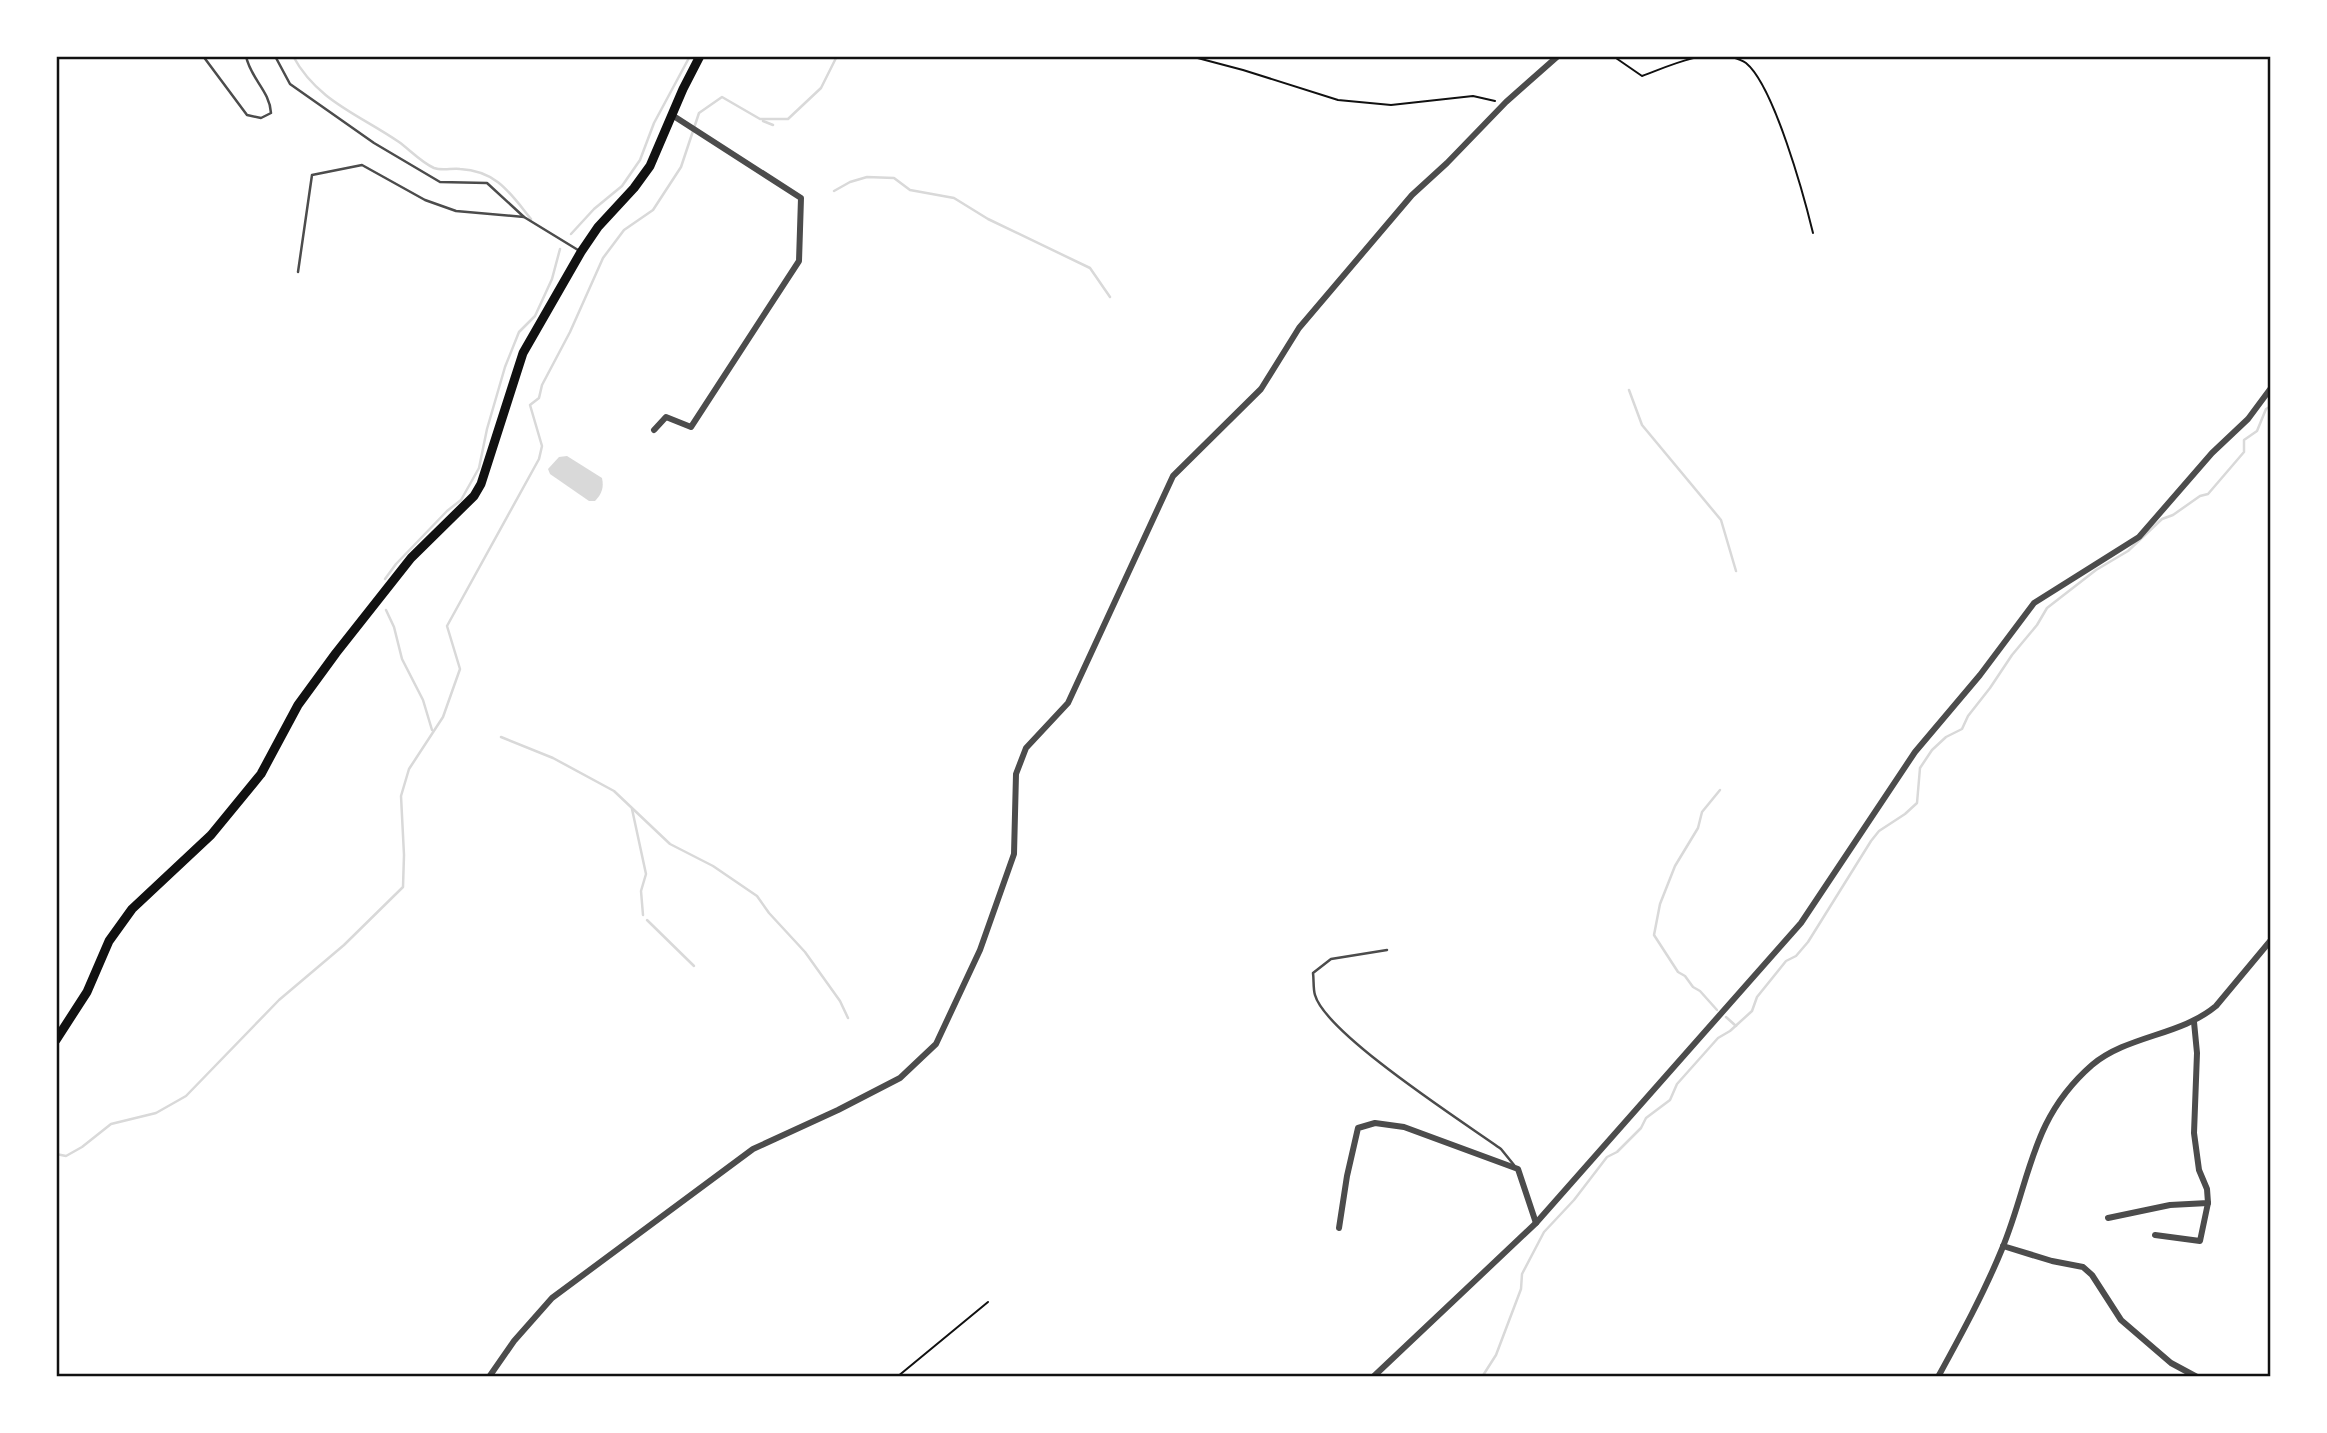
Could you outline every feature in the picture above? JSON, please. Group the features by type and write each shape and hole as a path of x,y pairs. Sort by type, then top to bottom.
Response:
{"main road":[{"path":"56,1040 87,992 109,941 132,909 211,835 261,774 298,705 336,653 411,558 474,496 481,484 523,354 581,252 598,227 650,166 700,56"}],"street":[{"path":"489,1377 514,1341 552,1298 753,1149 900,1078 936,1044 980,950 1014,854 1016,774 1026,748 1068,703 1173,476 1261,389 1299,328 1412,195 1506,102 1558,56"},
{"path":"654,430 666,417 691,427 799,261 801,198 672,115"},
{"path":"1373,1377 1536,1223 1801,923 1915,752 1980,676 2034,603 2140,537 2212,453 2248,419 2271,388"},
{"path":"1938,1377 1967,1325 2003,1245 2044,1125 2069,1088 2086,1070 2109,1053 2194,1021 2216,1006 2271,940"},
{"path":"2155,1235 2200,1241 2208,1203 2207,1189 2199,1170 2194,1133 2197,1053 2194,1021"},
{"path":"1339,1228 1358,1128 1375,1123 1404,1127 1518,1169 1536,1223"},
{"path":"2108,1218 2171,1205 2208,1203"},
{"path":"2003,1245 2052,1261 2083,1267 2092,1275 2121,1320 2171,1363 2197,1377"}],"lane":[{"path":"203,56 247,115 261,118 271,113 270,100 248,67 246,56"},
{"path":"275,56 290,84 374,143 440,182 487,183 524,217 581,252"},
{"path":"298,272 312,175 362,165 425,200 456,211 524,217"},
{"path":"1387,950 1331,959 1313,974 1315,996 1332,1020 1368,1054 1501,1149 1518,1169"}],"path":[{"path":"1190,56 1243,69 1338,100 1391,105 1473,96 1506,102"},
{"path":"1613,56 1642,76 1695,57 1729,56 1745,62 1760,82 1783,136 1802,190 1813,233"},
{"path":"897,1377 988,1302"}],"shaded area":[{"path":"567,456 602,478 602,490 595,501 589,501 550,474 548,469 559,457"}],"waterway":[{"path":"293,56 314,85 340,106 399,142 434,168 473,171 493,179 509,192 531,219"},
{"path":"571,234 594,209 622,186 640,160 654,123 690,56"},
{"path":"56,1154 66,1156 111,1124 156,1113 186,1096 279,1000 344,945 403,887 401,796 409,769 443,717 460,669 447,626 539,459 542,446 530,405 539,398 542,385 570,332 603,258 624,230 653,210 681,167 699,113 722,97 760,119 788,119 821,88 837,56"},
{"path":"763,121 773,125"},
{"path":"834,191 867,177 894,178 910,190 954,198 988,219 1090,268 1110,297"},
{"path":"385,579 396,564 461,500 479,468 505,367 519,332 535,316 552,279 560,249"},
{"path":"1629,390 1642,425 1721,520 1736,571"},
{"path":"1482,1377 1496,1355 1521,1289 1522,1274 1544,1232 1574,1200 1607,1157 1617,1152 1641,1128 1646,1118 1670,1100 1677,1084 1718,1038 1752,1011 1757,997 1786,961 1796,956 1808,942 1871,841 1879,831 1917,803 1920,768 1932,750 1946,737 1962,729 1968,716 2047,608 2096,570 2128,551 2162,519 2208,494 2244,452 2244,440 2257,431 2266,409 2271,406"},
{"path":"386,610 394,627 402,659 423,700 432,730"},
{"path":"501,737 553,758 614,791 670,844 713,866 757,896 805,952 840,1001 848,1018"},
{"path":"1717,1010 1678,972 1654,935 1660,904 1675,866 1698,828 1702,812 1720,790"},
{"path":"632,809 646,874 641,891 643,915"},
{"path":"647,920 694,966"},
{"path":"1726,1017 1736,1026"}]}
